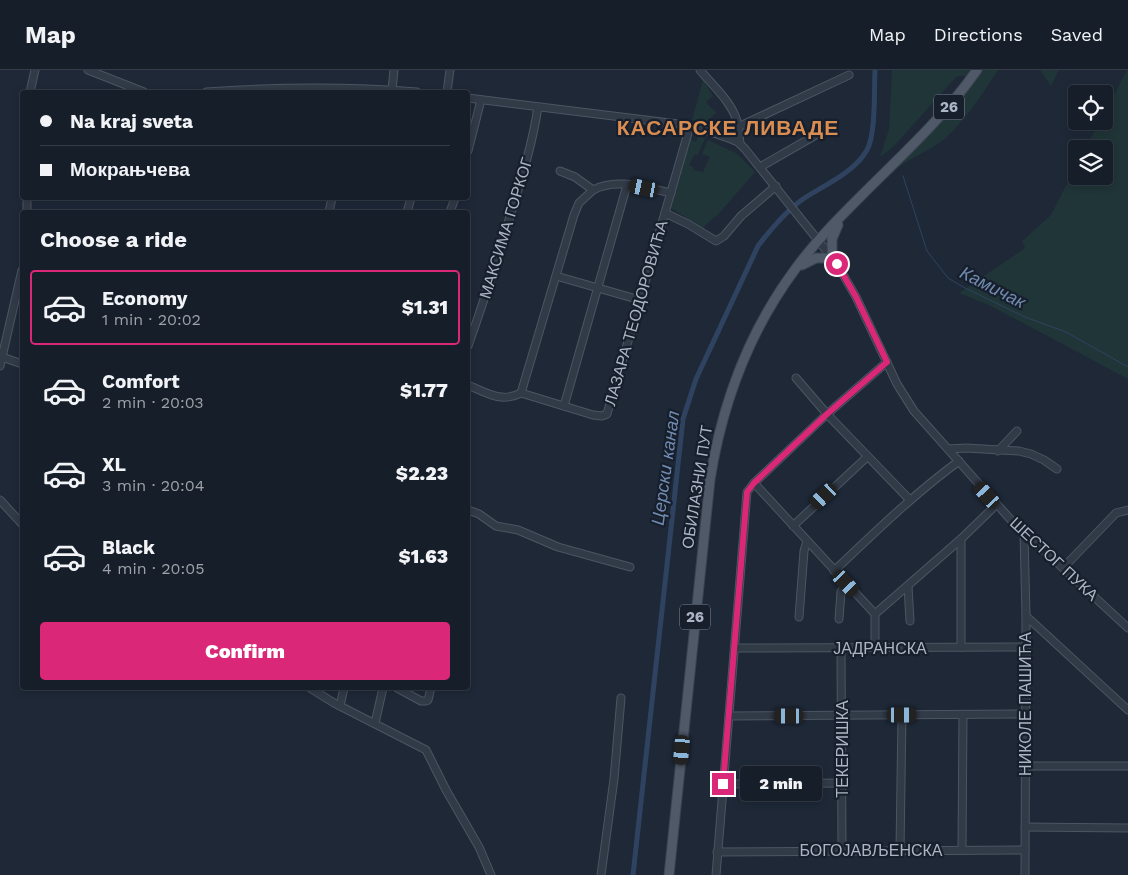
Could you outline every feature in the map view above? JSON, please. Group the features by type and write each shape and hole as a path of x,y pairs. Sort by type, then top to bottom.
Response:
{"main road":[{"name":"ОБИЛАЗНИ ПУТ","path":"669,875 704,531 717,442 730,392 747,351 773,303 796,269 818,241 933,124 966,86 977,70"},
{"path":"796,269 811,259 832,258 832,239 840,219"}],"street":[{"path":"30,90 35,70"},
{"path":"88,70 139,90"},
{"path":"392,90 394,70"},
{"path":"447,90 450,70"},
{"path":"700,70 734,115 740,144"},
{"path":"738,127 849,75"},
{"path":"241,90 317,90"},
{"path":"470,98 690,126 731,139 740,144"},
{"path":"470,142 480,100"},
{"name":"МАКСИМА ГОРКОГ","path":"470,340 513,209 531,145 538,107"},
{"name":"ЛАЗАРА ТЕОДОРОВИЋА","path":"521,393 593,415 602,416 607,414 690,126"},
{"path":"760,167 828,128"},
{"name":"ШЕСТОГ ПУКА","path":"740,144 776,186 832,258 856,297 905,399 914,411 1024,533 1128,628"},
{"path":"560,171 575,177 593,190"},
{"path":"470,386 502,398 511,398 521,393 577,207 582,200 593,190 605,186 627,185 671,193"},
{"path":"564,406 627,185"},
{"name":"ЛАЗАРА ТЕОДОРОВИЋА","path":"666,213 716,240 724,236 741,216 776,186"},
{"path":"556,276 640,300"},
{"path":"0,366 20,279"},
{"path":"2,357 20,363"},
{"path":"716,875 747,492 754,483 827,414 887,362"},
{"path":"796,378 867,457 910,500"},
{"path":"998,451 1017,431"},
{"path":"948,449 1009,450 1031,454 1057,469"},
{"path":"793,526 867,457"},
{"path":"834,570 936,477 959,461"},
{"path":"754,483 875,614 876,648"},
{"path":"0,500 20,522"},
{"path":"875,614 961,539 996,504"},
{"path":"1063,568 1116,514 1128,510"},
{"path":"470,511 480,514 496,526 518,530 558,547 630,567"},
{"name":"НИКОЛЕ ПАШИЋА","path":"1024,533 1026,616 1024,714 1025,875"},
{"path":"961,539 962,647"},
{"path":"799,617 804,551 807,541"},
{"path":"839,619 841,592 846,583"},
{"path":"908,586 910,621"},
{"path":"1026,616 1128,710"},
{"name":"ЈАДРАНСКА","path":"735,648 1026,646"},
{"name":"ТЕКЕРИШКА","path":"841,648 842,850"},
{"path":"340,706 344,690"},
{"path":"375,723 383,690"},
{"path":"401,690 421,701 428,700 430,690"},
{"path":"320,691 340,706 426,750 449,796 472,832 491,875"},
{"path":"601,875 614,779 621,698"},
{"path":"728,716 1024,714"},
{"path":"900,850 902,715"},
{"path":"962,715 962,850"},
{"path":"1025,766 1128,766"},
{"path":"723,784 842,783"},
{"path":"1025,827 1128,828"},
{"name":"БОГОЈАВЉЕНСКА","path":"718,852 1025,850"}],"green space":[{"path":"892,70 973,70 969,76 957,76 893,147 880,157 889,129"},
{"path":"981,70 998,70 965,117 942,141 903,164 892,173"},
{"path":"1040,70 1059,70 1051,86"},
{"path":"1128,70 1128,379 991,306 959,293 1025,248 1022,241 1051,215 1068,182 1068,185 1113,185 1113,140 1090,140 1095,130 1113,130 1113,97"},
{"path":"703,80 713,96 706,102 716,113 705,123 692,120"},
{"path":"692,134 692,140 696,142 698,136 705,138 698,155 695,154 689,165 694,168 693,170 703,172 710,157 702,154 708,140 736,153 755,172 716,217 703,228 671,208"}],"waterway":[{"name":"Церски канал","path":"633,875 683,419 696,379 758,246 791,209 803,199 847,172 867,150 872,134 875,70"},
{"name":"Камичак","path":"903,176 927,251 948,278 1025,317 1066,332 1128,367"}],"district":[{"name":"КАСАРСКЕ ЛИВАДЕ","path":"728,127"}],"route":[{"path":"723,784 747,492 749,487 827,414 887,362 856,297 837,264"}]}
